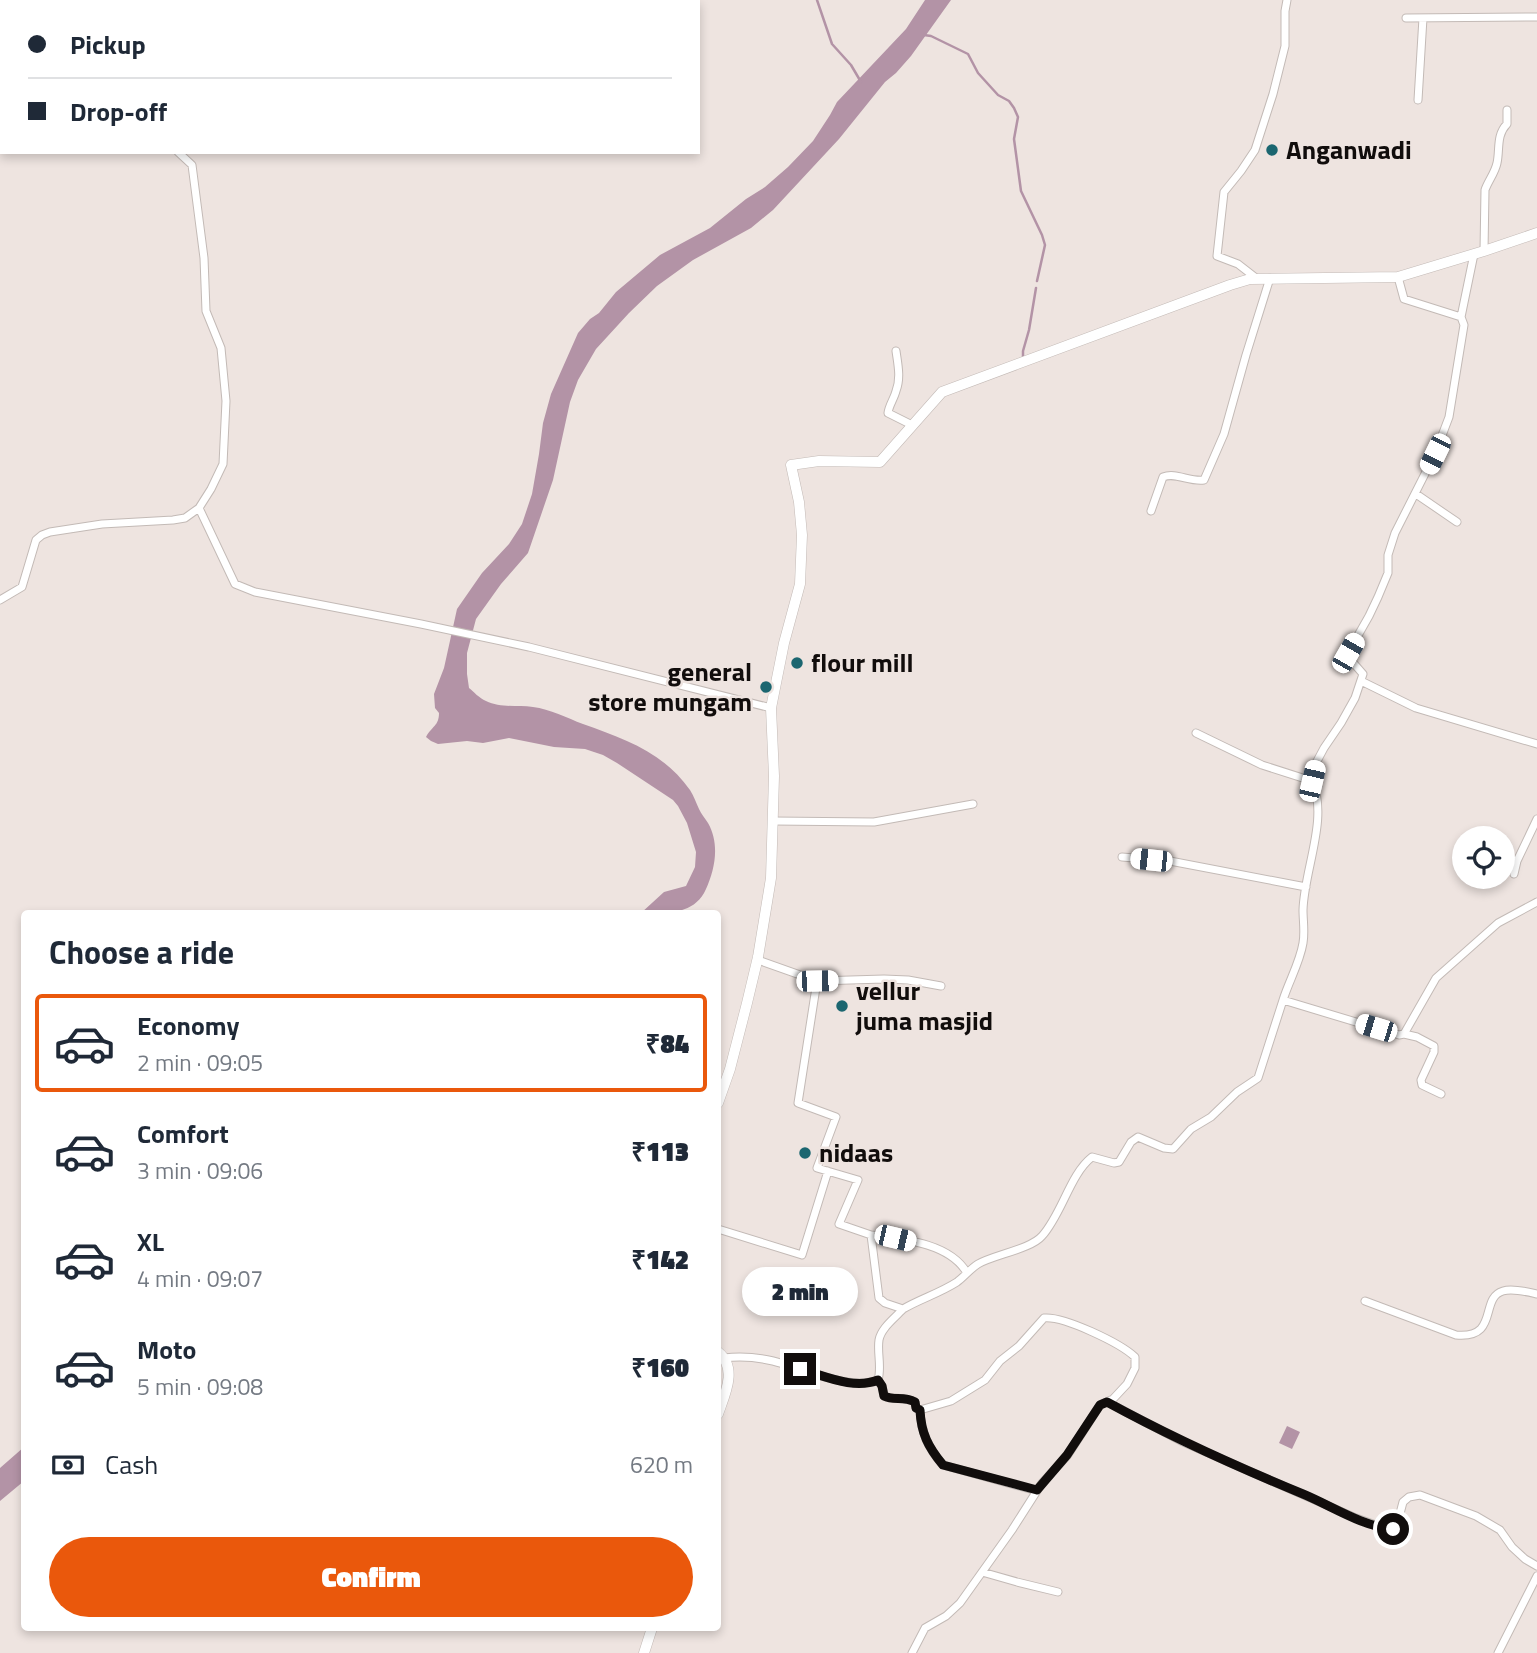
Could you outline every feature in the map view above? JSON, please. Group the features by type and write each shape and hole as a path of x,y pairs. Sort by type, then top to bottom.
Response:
{"main road":[{"path":"721,1094 758,960 771,878 774,776 771,708 784,643 800,584 802,535 799,502 791,465 818,461 880,462 942,392 1230,285 1256,278 1398,276 1537,233"},
{"path":"721,1355 729,1364 729,1376 721,1404"},
{"path":"644,1653 651,1631"}],"street":[{"path":"1256,278 1238,264 1217,256 1224,192 1255,149 1285,47 1287,0"},
{"path":"1406,18 1537,18"},
{"path":"1418,100 1423,18"},
{"path":"1312,781 1320,756 1356,698 1363,674 1352,663 1348,653 1378,597 1388,573 1391,544 1435,454 1449,417 1464,325 1461,317 1479,253 1485,190 1497,167 1497,152 1502,129 1507,124 1507,110"},
{"path":"0,600 22,587 36,540 42,535 102,524 185,518 199,508 223,464 226,401 221,348 206,311 204,258 192,165 180,154"},
{"path":"1398,276 1404,299 1461,317"},
{"path":"1151,511 1163,477 1170,474 1196,481 1204,480 1224,434 1270,278"},
{"path":"896,351 899,381 888,412 912,425"},
{"path":"1416,495 1457,522"},
{"path":"199,508 231,578 240,587 529,647 771,708"},
{"path":"1361,681 1416,708 1537,744"},
{"path":"878,1380 879,1339 903,1309 956,1283 978,1264 1041,1238 1080,1171 1092,1157 1119,1162 1131,1142 1138,1137 1173,1149 1191,1129 1211,1117 1237,1092 1258,1078 1303,943 1303,910 1318,811 1317,790 1312,781 1262,765 1196,733"},
{"path":"773,821 874,822 973,804"},
{"path":"1515,869 1537,818"},
{"path":"1122,857 1170,861 1306,887"},
{"path":"1404,1034 1436,978 1498,923 1537,902"},
{"path":"758,960 817,981 884,979 941,986"},
{"path":"817,981 799,1103 836,1117 817,1168 858,1180 839,1224 872,1235 939,1249 962,1265 967,1273"},
{"path":"1283,1000 1399,1035 1417,1037 1434,1046 1434,1052 1421,1080 1422,1085 1441,1094"},
{"path":"721,1230 802,1255 828,1171"},
{"path":"872,1235 879,1298 903,1309"},
{"path":"1365,1301 1456,1335 1470,1337 1481,1330 1495,1296 1504,1291 1537,1294"},
{"path":"912,1653 925,1628 946,1616 960,1603 1012,1531 1037,1490 1067,1455 1100,1405 1113,1399 1128,1384 1135,1368 1135,1357 1126,1349 1082,1328 1050,1317 1044,1318 1019,1346 1000,1361 985,1380 951,1401 920,1410"},
{"path":"721,1355 773,1361 854,1384 878,1380"},
{"path":"878,1380 884,1396 915,1402 916,1408 920,1410 921,1427 943,1465 1037,1490"},
{"path":"1107,1402 1192,1447 1384,1528 1393,1529 1397,1525 1403,1502 1409,1497 1420,1495 1476,1516 1500,1530 1512,1547 1537,1566"},
{"path":"982,1572 1058,1592"},
{"path":"1498,1653 1537,1576"}],"shaded area":[{"path":"925,0 951,0 911,56 773,210 751,228 693,260 657,286 596,349 578,380 570,402 553,480 528,553 476,619 467,653 467,674 469,688 479,697 497,705 546,710 628,741 668,766 691,792 714,839 714,865 706,889 694,904 681,910 644,910 664,892 686,886 695,867 696,852 687,823 673,800 617,763 585,749 554,747 509,738 483,743 467,741 438,744 426,737 439,717 434,694 444,668 457,609 522,524 532,494 543,423 551,394 578,333 616,292 660,255 710,228 788,167 813,141 837,102 906,29"},
{"path":"1287,1426 1300,1432 1292,1449 1279,1443"},
{"path":"21,1450 21,1484 0,1501 0,1468"}],"waterway":[{"path":"817,0 832,44 851,65 861,82"},
{"path":"924,35 968,54 978,73 1014,108 1018,117 1014,139 1021,191 1045,245 1037,281"},
{"path":"1023,357 1036,288"}],"place":[{"name":"Anganwadi","path":"1272,150"},
{"name":"flour mill","path":"797,663"},
{"name":"general store mungam","path":"766,687"},
{"name":"vellur juma masjid","path":"842,1006"},
{"name":"nidaas","path":"805,1153"}],"route":[{"path":"800,1369 854,1384 878,1380 884,1396 915,1402 916,1408 920,1410 921,1427 926,1440 943,1465 1037,1490 1067,1455 1100,1405 1107,1402 1183,1442 1271,1482 1356,1518 1393,1529"}]}
